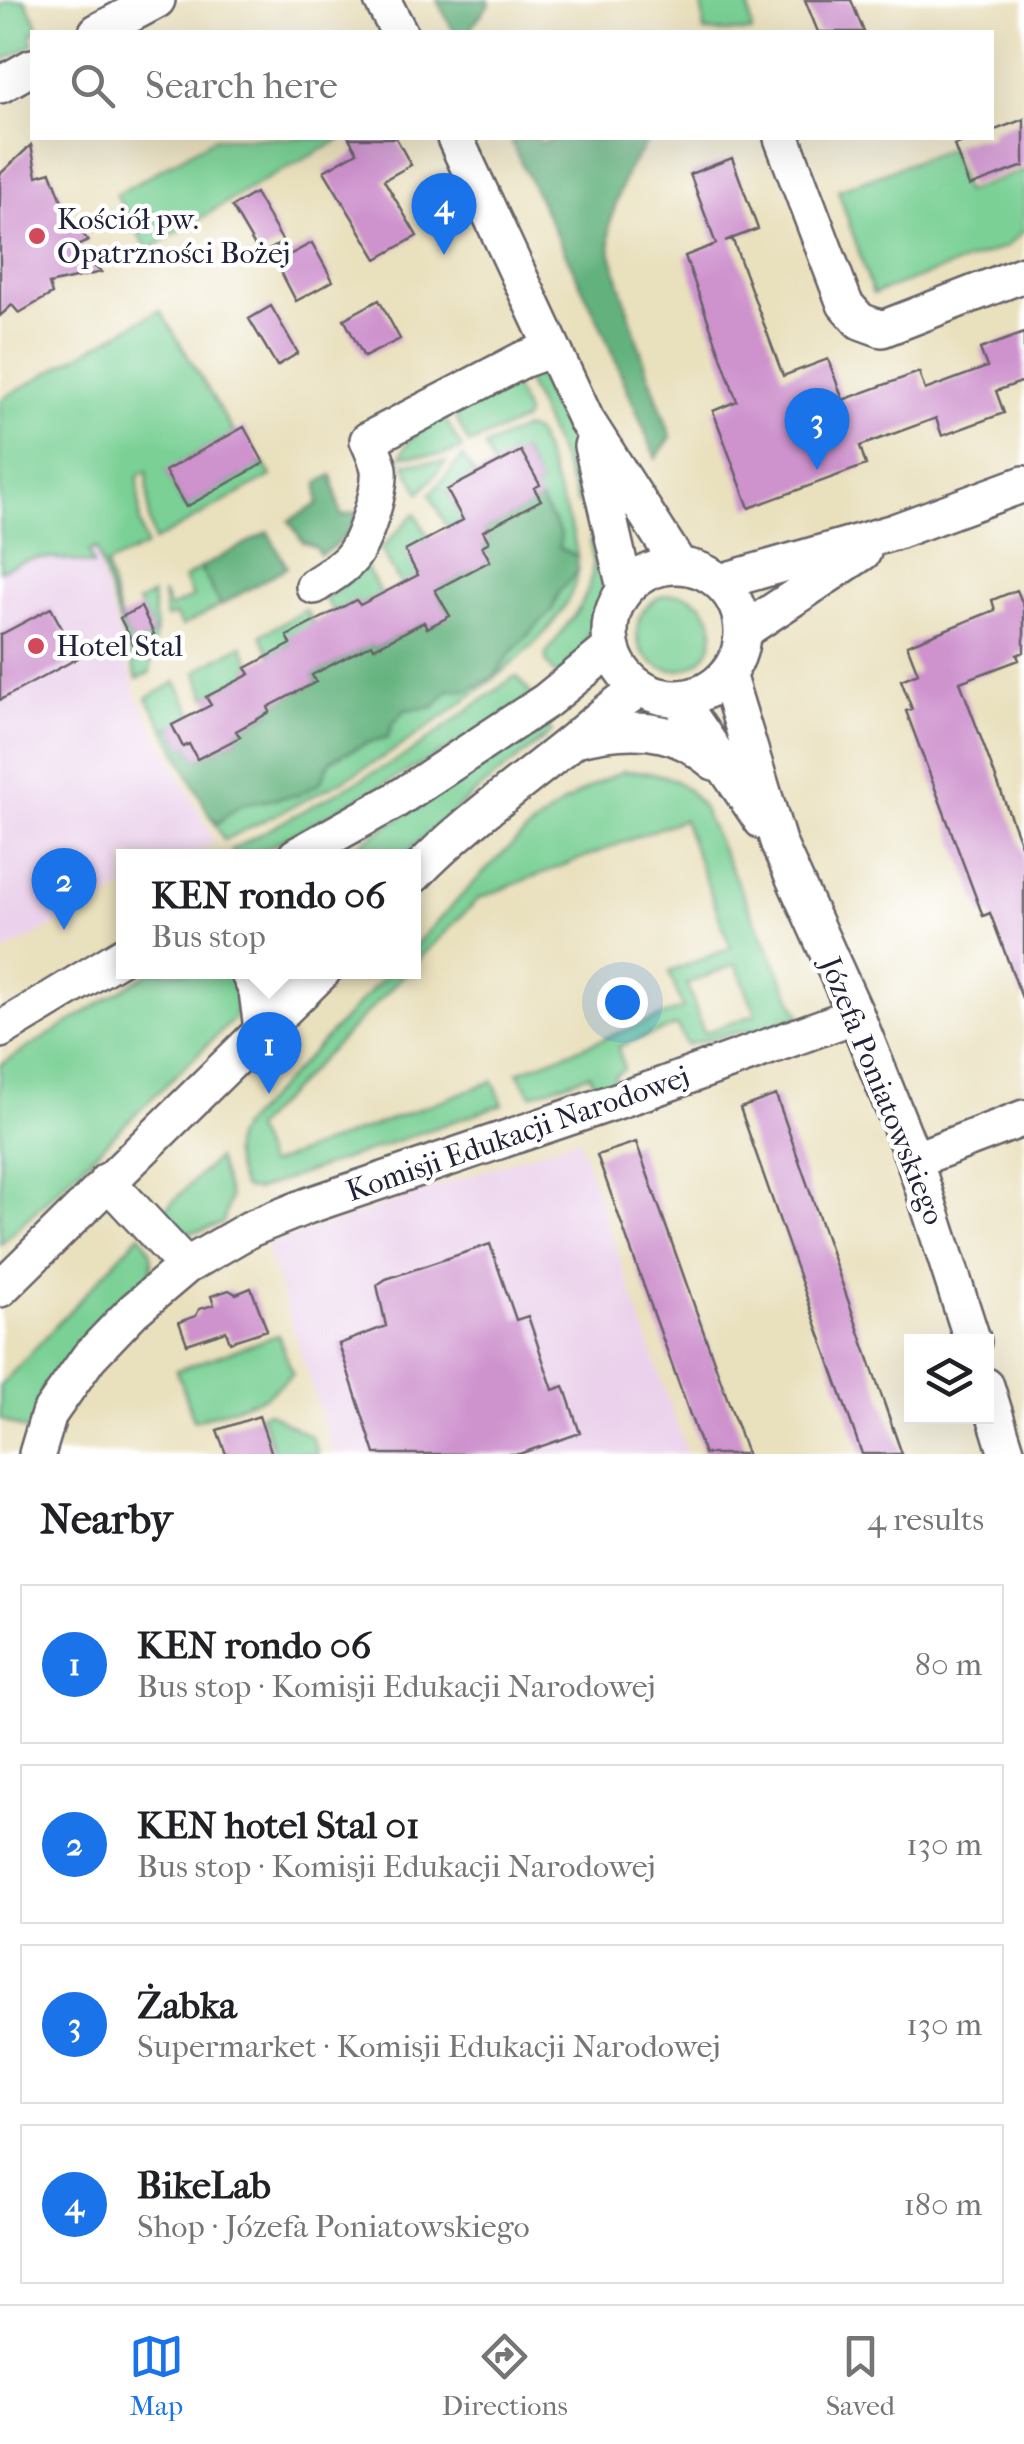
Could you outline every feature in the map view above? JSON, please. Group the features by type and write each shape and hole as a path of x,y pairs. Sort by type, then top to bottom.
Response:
{"street":[{"path":"100,30 157,0"},
{"path":"382,0 398,30"},
{"path":"0,85 30,68"},
{"path":"456,140 586,420 679,566"},
{"path":"783,140 845,304 860,321 882,328 1024,274"},
{"path":"314,586 340,570 362,540 378,485 378,469 368,440 522,360 554,349"},
{"path":"586,420 626,588"},
{"path":"720,582 894,532 1024,484"},
{"path":"742,632 894,532"},
{"path":"661,567 696,569 720,582 733,598 742,632 740,650 726,674 712,687 678,698 658,696 628,678 611,648 610,628 614,608 626,588 642,574 661,567"},
{"path":"308,849 396,800 546,701 611,648"},
{"name":"Józefa Poniatowskiego","path":"726,674 778,845 856,1014 914,1160 970,1334"},
{"path":"421,868 502,795 641,688"},
{"name":"Józefa Poniatowskiego","path":"678,698 778,845"},
{"path":"574,740 621,730 668,736 688,744 726,772"},
{"path":"0,1030 116,960"},
{"path":"251,979 257,992 262,1030"},
{"path":"0,1288 315,979"},
{"name":"Komisji Edukacji Narodowej","path":"38,1454 49,1414 90,1356 132,1312 186,1266 266,1220 655,1088 856,1014"},
{"path":"914,1160 1024,1118"},
{"path":"106,1181 186,1266"},
{"path":"994,1412 1007,1454"}],"shaded area":[{"path":"85,516 137,696 215,842 202,849 116,849 116,893 0,954 0,563"},
{"path":"578,1138 687,1454 334,1454 266,1246"}],"green space":[{"path":"25,0 40,30 30,30 30,46 0,62 0,4"},
{"path":"437,0 489,0 471,30 453,30"},
{"path":"702,0 748,0 752,30 704,30"},
{"path":"212,140 340,140 252,187 148,250 116,195"},
{"path":"649,140 627,171 609,227 611,254 671,437 656,458 600,324 511,142"},
{"path":"950,148 965,192 1024,170 1024,231 1006,247 873,294 838,190"},
{"path":"160,310 234,433 166,471 185,507 264,463 271,476 154,541 147,471 138,476 140,524 146,546 106,565 120,618 134,645 154,634 138,602 152,595 156,627 150,673 137,679 96,548 89,551 93,565 35,559 0,571 0,400"},
{"path":"523,373 536,374 544,381 595,498 578,504"},
{"path":"510,378 525,411 524,420 469,444 451,408"},
{"path":"442,413 462,449 442,455 401,456 413,437"},
{"path":"528,429 536,433 544,453 573,533 577,556 559,548 554,521 546,515 534,488 540,485 522,451 493,466 485,447"},
{"path":"463,457 475,476 447,491 463,520 447,528 430,494"},
{"path":"446,462 420,493 405,466 405,463"},
{"path":"332,475 341,516 360,511 344,536 320,555 315,547 303,542 289,521 318,504 318,483"},
{"path":"541,500 561,534 559,548 577,556 578,571 559,592 552,610 509,655 495,676 468,690 448,690 434,707 405,710 392,725 388,737 331,760 320,783 298,795 240,805 218,823 208,812 165,730 172,725 183,746 189,744 197,759 239,738 236,731 270,713 267,707 316,682 312,675 372,644 375,648 424,622 428,628 449,616 435,590 489,561 482,546 489,542 483,531"},
{"path":"415,513 429,538 421,580 403,589 381,549"},
{"path":"603,529 608,580 604,593 581,653 557,677 546,661 546,654 587,592 593,560 590,541 593,532"},
{"path":"268,532 287,567 221,605 200,568"},
{"path":"366,567 381,594 334,612 325,599"},
{"path":"200,568 221,605 182,626 175,615 166,618 163,593 170,608 193,597 184,579"},
{"path":"578,571 573,590 552,624 491,681 382,758 224,840 208,812 218,823 240,805 298,795 320,782 331,760 388,737 405,709 434,707 448,690 468,690 495,676 509,655 552,610 559,592"},
{"path":"675,594 702,605 713,632 702,659 675,670 648,659 637,632 648,605"},
{"path":"306,610 313,623 291,644 271,655 261,635"},
{"path":"242,645 251,665 247,668 250,674 206,697 196,671"},
{"path":"514,677 533,697 458,744 266,849 233,849 408,754"},
{"path":"176,682 193,714 165,730 147,698"},
{"path":"546,725 552,732 411,849 351,849"},
{"path":"624,771 669,778 686,789 702,807 800,1016 762,1030 686,1045 677,1025 618,1047 624,1069 615,1075 613,1088 598,1095 590,1074 531,1095 518,1072 683,1008 669,972 731,948 683,819 479,898 421,957 421,939 510,846 563,803","holes":["736,964 756,1014 704,1033 687,984"]},
{"path":"140,979 231,979 234,984 234,1019 0,1245 0,1065"},
{"path":"382,979 400,979 254,1128 268,1165 493,1081 503,1104 256,1190 242,1186 233,1156 241,1127"},
{"path":"217,1158 230,1198 223,1223 189,1232 175,1227 161,1213"},
{"path":"140,1235 151,1253 151,1274 28,1431 0,1419 0,1386"},
{"path":"278,1335 293,1374 265,1397 194,1421 177,1370"},
{"path":"268,1412 312,1437 318,1454 275,1454 261,1414"}],"building":[{"path":"805,0 851,0 863,30 817,30"},
{"path":"1024,119 1024,166 969,186 954,145 968,140 994,140 994,130"},
{"path":"350,140 397,140 411,165 384,180 417,236 377,259 324,171 357,152"},
{"name":"Kościół pw. Opatrzności Bożej","path":"31,145 37,176 51,172 62,201 88,241 73,248 101,272 49,284 52,294 19,313 12,305 0,316 0,174"},
{"path":"732,158 758,229 732,238 783,376 828,359 843,400 919,372 925,390 987,367 980,349 1024,333 1024,381 996,391 1004,413 942,436 936,418 860,446 866,465 749,508 713,411 737,401 685,256 716,244 690,174"},
{"path":"255,193 283,242 260,255 232,207"},
{"path":"312,243 333,281 296,301 276,262"},
{"path":"379,300 400,339 364,357 344,319"},
{"path":"271,306 298,353 277,366 249,319"},
{"path":"244,427 264,463 186,507 165,471"},
{"path":"521,451 540,485 534,488 541,500 483,531 489,542 482,546 490,561 435,590 450,616 427,628 424,622 374,648 372,644 312,675 316,682 268,707 270,712 236,731 240,737 197,759 189,744 183,747 172,725 211,705 206,697 250,674 246,668 291,644 287,636 356,600 360,605 418,575 405,551 463,520 447,490"},
{"path":"1017,590 1024,607 1024,652 1017,655 1019,660 960,682 1024,853 1022,998 990,913 983,916 906,711 912,709 901,680 918,673 907,645 995,610 992,600"},
{"path":"141,607 154,634 134,645 120,618"},
{"name":"Hotel Stal","path":"51,608 78,658 0,700 0,635"},
{"path":"776,1095 902,1454 862,1454 740,1108"},
{"path":"636,1142 747,1454 704,1454 597,1155"},
{"path":"490,1244 516,1320 528,1316 553,1390 564,1386 580,1433 519,1454 375,1454 339,1344 386,1326 377,1285 386,1279"},
{"path":"251,1288 267,1330 230,1342 226,1331 187,1344 179,1322 214,1305 211,1296"},
{"path":"259,1416 272,1454 226,1454 217,1430"}],"place":[{"name":"Kościół pw. Opatrzności Bożej","path":"37,236"},
{"name":"BikeLab","path":"444,255"},
{"name":"Żabka","path":"817,470"},
{"name":"Hotel Stal","path":"36,646"},
{"name":"KEN hotel Stal 01","path":"64,930"},
{"name":"KEN rondo 06","path":"269,1094"}]}
